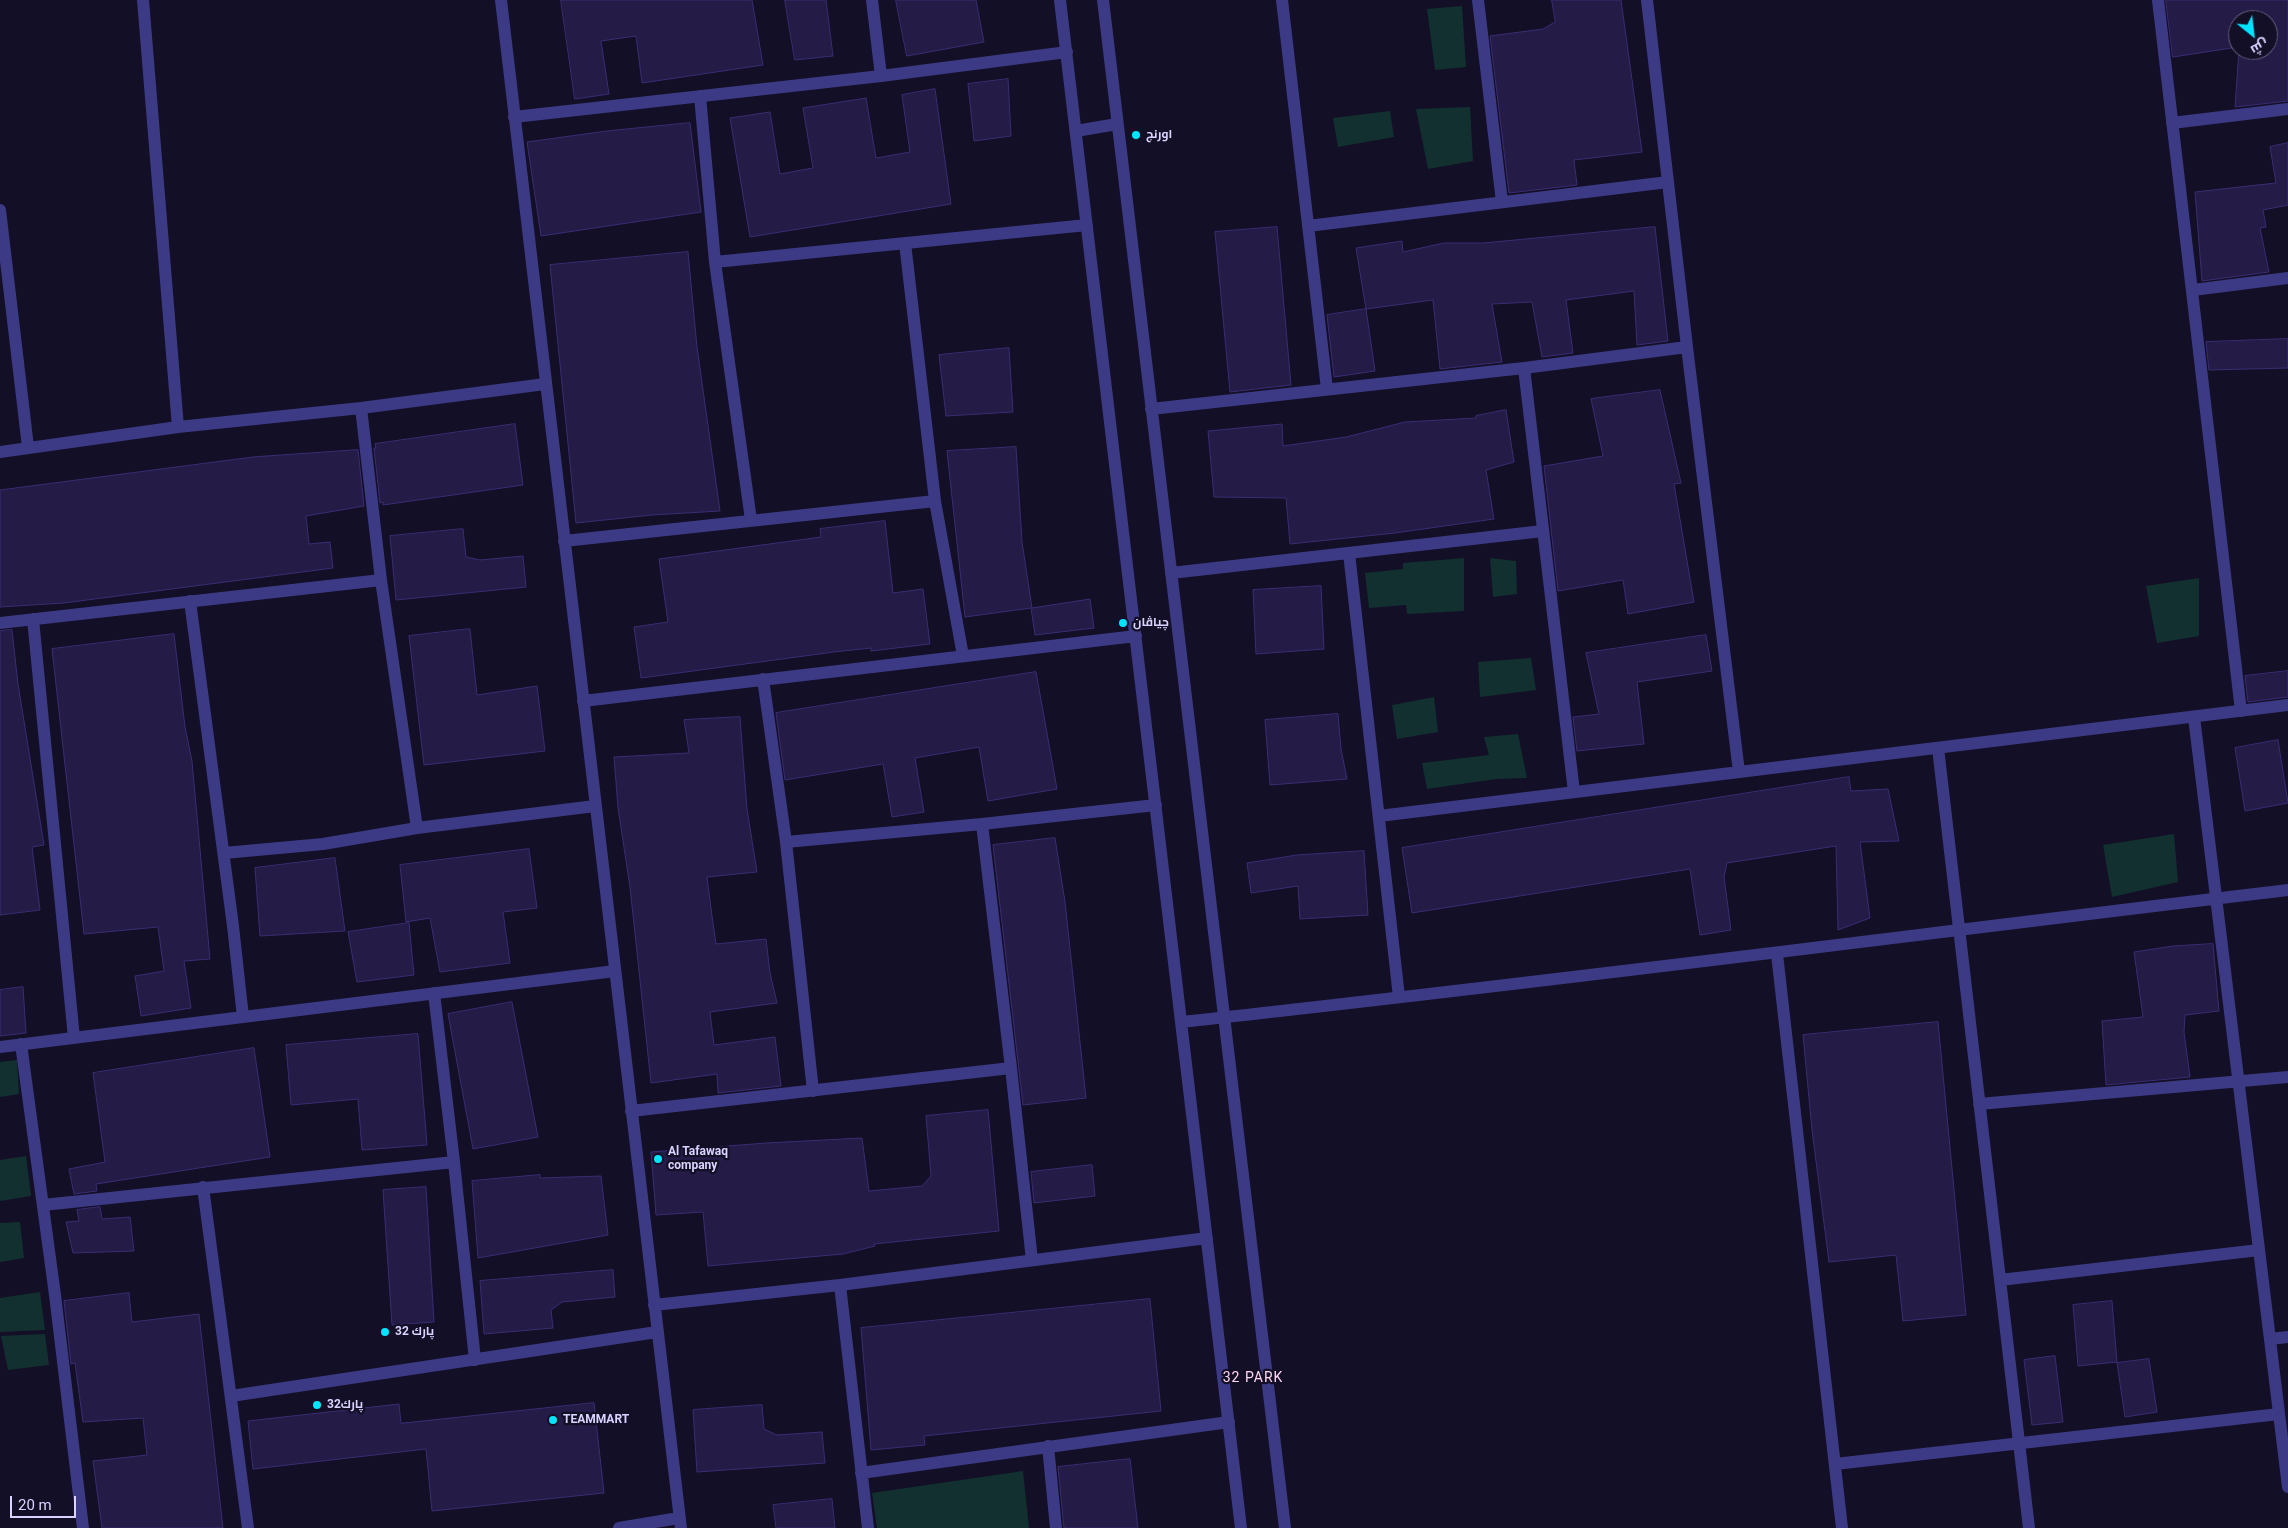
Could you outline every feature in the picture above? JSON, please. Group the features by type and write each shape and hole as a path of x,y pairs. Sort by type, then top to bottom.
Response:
{"street":[{"path":"144,0 178,427"},
{"path":"501,0 680,1523 619,1528"},
{"path":"872,0 881,76"},
{"path":"1060,0 1241,1528"},
{"path":"1103,0 1285,1528"},
{"path":"1282,0 1327,389"},
{"path":"1478,0 1502,202"},
{"path":"1647,0 1687,347 1740,772"},
{"path":"2158,0 2242,711"},
{"path":"514,117 881,76 1066,52"},
{"path":"700,96 715,262 751,520"},
{"path":"2172,123 2288,109"},
{"path":"1076,130 1117,124"},
{"path":"1308,226 1668,182"},
{"path":"0,210 28,447"},
{"path":"715,262 1087,225"},
{"path":"905,243 935,501 963,656"},
{"path":"2193,290 2288,278"},
{"path":"1152,409 1524,368 1687,347"},
{"path":"1524,368 1574,792"},
{"path":"0,452 178,427 362,408 545,384"},
{"path":"362,408 381,580 417,828"},
{"path":"564,541 935,501"},
{"path":"1171,573 1543,531"},
{"path":"1349,553 1399,997"},
{"path":"0,623 381,580"},
{"path":"190,602 224,853 243,1017"},
{"path":"33,619 74,1038"},
{"path":"583,701 1136,636"},
{"path":"763,679 786,842 813,1090"},
{"path":"1379,816 2288,705"},
{"path":"2194,717 2218,899 2238,1083 2288,1488"},
{"path":"1938,748 2029,1528"},
{"path":"786,842 982,824 1156,805"},
{"path":"224,853 322,844 417,828 595,806"},
{"path":"982,824 1032,1260"},
{"path":"1181,1022 1777,954 1958,929 2288,890"},
{"path":"1777,954 1842,1528"},
{"path":"0,1047 614,971"},
{"path":"434,993 475,1360"},
{"path":"21,1044 83,1528"},
{"path":"631,1111 1011,1068"},
{"path":"1979,1104 2238,1083 2288,1077"},
{"path":"43,1205 454,1162"},
{"path":"203,1187 248,1528"},
{"path":"654,1305 840,1285 1207,1238"},
{"path":"2000,1280 2259,1250"},
{"path":"840,1285 868,1528"},
{"path":"230,1396 657,1332"},
{"path":"2270,1340 2288,1337"},
{"path":"1835,1464 2279,1414"},
{"path":"862,1473 1229,1422"},
{"path":"1048,1446 1056,1528"}],"green space":[{"path":"1462,6 1466,67 1435,70 1427,9"},
{"path":"1470,107 1473,161 1428,169 1416,109"},
{"path":"1390,111 1394,137 1338,147 1333,118"},
{"path":"1464,558 1464,611 1407,614 1406,605 1369,608 1365,573 1403,569 1403,563"},
{"path":"1490,558 1516,561 1517,594 1493,597"},
{"path":"2199,578 2199,636 2157,643 2146,586"},
{"path":"1531,658 1536,690 1480,697 1478,662"},
{"path":"1434,697 1438,732 1397,739 1392,705"},
{"path":"1518,734 1527,778 1496,779 1427,789 1422,763 1489,755 1484,737"},
{"path":"2174,834 2178,882 2112,897 2103,845"},
{"path":"17,1060 19,1094 0,1097 0,1062"},
{"path":"26,1156 31,1196 0,1201 0,1160"},
{"path":"20,1222 24,1258 0,1262 0,1223"},
{"path":"40,1292 45,1330 0,1332 0,1298"},
{"path":"45,1334 49,1365 8,1370 1,1336"},
{"path":"1023,1471 1029,1528 877,1528 872,1493"}],"building":[{"path":"561,0 752,0 763,65 642,83 636,36 601,41 609,94 575,99"},
{"path":"785,0 826,0 833,56 795,60"},
{"path":"896,0 976,0 984,42 907,56"},
{"path":"1552,0 1621,0 1642,152 1574,160 1577,185 1509,193 1490,36 1543,29 1555,22"},
{"path":"2166,0 2288,0 2288,101 2235,107 2238,60 2278,60 2278,10 2228,10 2228,49 2173,57"},
{"path":"1008,79 1011,136 974,141 968,84"},
{"path":"935,89 951,204 750,237 730,118 770,112 780,174 813,168 803,108 866,98 876,158 910,152 902,95"},
{"path":"690,123 701,212 541,236 527,142 607,131"},
{"path":"2288,143 2288,205 2263,210 2266,227 2260,228 2269,272 2202,281 2195,192 2276,183 2270,147"},
{"path":"1277,227 1291,385 1230,392 1215,232"},
{"path":"1655,227 1668,341 1637,345 1634,291 1566,300 1573,353 1542,357 1532,302 1492,304 1502,362 1440,369 1433,300 1366,309 1356,248 1402,241 1403,252 1444,243 1483,243"},
{"path":"688,252 697,347 720,511 652,515 576,523 550,265"},
{"path":"1366,309 1375,371 1334,377 1327,315"},
{"path":"2288,339 2288,368 2209,370 2206,342"},
{"path":"1009,348 1013,412 946,416 939,355"},
{"path":"1660,390 1681,483 1674,484 1694,602 1628,614 1623,580 1558,591 1544,466 1603,456 1591,399"},
{"path":"1506,410 1514,462 1486,470 1494,519 1395,533 1290,544 1286,498 1214,497 1208,431 1282,424 1283,446 1346,437 1405,422 1476,418 1476,416"},
{"path":"515,424 523,485 383,505 383,502 380,503 375,444"},
{"path":"1016,447 1022,542 1032,608 1090,599 1094,628 1035,635 1031,608 965,617 947,451"},
{"path":"358,450 364,506 306,516 309,544 330,542 333,568 64,603 0,607 0,490 253,457"},
{"path":"885,521 893,593 923,589 930,644 871,651 871,648 834,652 641,678 634,627 668,622 659,559 821,537 820,529"},
{"path":"463,529 466,557 480,560 523,556 526,587 396,600 390,536"},
{"path":"1321,586 1324,649 1256,654 1253,590"},
{"path":"470,629 477,695 537,686 545,751 424,765 409,636"},
{"path":"12,630 18,684 44,845 32,847 40,910 0,915 0,631"},
{"path":"174,634 185,727 192,761 210,959 184,961 191,1008 141,1016 135,976 164,971 158,927 84,934 52,649"},
{"path":"1706,635 1712,671 1637,682 1644,744 1577,751 1573,717 1599,714 1586,653"},
{"path":"2288,671 2288,697 2248,702 2245,676"},
{"path":"1036,672 1057,789 988,801 979,747 915,758 924,812 892,817 883,764 785,780 776,713"},
{"path":"1338,714 1341,749 1347,779 1270,785 1265,720"},
{"path":"740,717 747,809 757,872 707,877 712,916 716,944 766,939 770,973 777,1003 710,1012 714,1045 775,1037 781,1086 718,1093 717,1074 651,1083 630,887 618,808 614,757 689,753 684,720"},
{"path":"2278,740 2288,803 2245,811 2235,748"},
{"path":"1849,777 1851,791 1888,789 1899,841 1860,842 1870,918 1838,930 1836,846 1727,863 1724,877 1731,930 1700,935 1690,869 1412,913 1402,848"},
{"path":"1055,838 1065,902 1086,1098 1023,1105 993,845"},
{"path":"529,849 537,908 503,912 510,963 440,972 430,918 406,922 400,865"},
{"path":"1364,851 1368,915 1300,919 1298,886 1251,893 1247,863 1297,855"},
{"path":"335,858 345,931 260,936 255,868"},
{"path":"409,923 414,975 357,982 348,932"},
{"path":"2213,944 2219,1011 2185,1015 2184,1032 2190,1077 2106,1085 2102,1021 2143,1017 2134,952 2173,946"},
{"path":"23,987 26,1033 0,1036 0,990"},
{"path":"512,1002 538,1137 473,1149 448,1014"},
{"path":"1938,1022 1966,1315 1903,1321 1896,1255 1829,1262 1812,1130 1803,1035"},
{"path":"418,1034 427,1145 362,1150 358,1099 291,1105 286,1045"},
{"path":"254,1048 270,1157 96,1184 97,1191 74,1194 69,1169 105,1162 93,1073"},
{"path":"988,1110 999,1231 874,1244 875,1246 843,1254 708,1266 703,1212 656,1215 651,1152 862,1138 869,1191 922,1186 931,1176 926,1116"},
{"path":"1092,1165 1095,1196 1034,1203 1031,1172"},
{"path":"540,1175 540,1178 601,1176 608,1235 478,1258 472,1181"},
{"path":"426,1187 434,1322 392,1325 383,1190"},
{"path":"100,1207 102,1219 130,1217 134,1251 73,1253 66,1222 79,1221 77,1210"},
{"path":"613,1270 615,1297 562,1302 551,1310 553,1328 484,1334 480,1281"},
{"path":"129,1293 132,1322 199,1314 223,1528 102,1528 93,1461 147,1455 143,1418 83,1422 75,1363 71,1364 64,1301"},
{"path":"1150,1299 1161,1411 924,1436 925,1445 871,1450 861,1328"},
{"path":"2112,1301 2117,1362 2078,1366 2073,1305"},
{"path":"2055,1356 2063,1422 2032,1425 2024,1360"},
{"path":"2149,1359 2157,1412 2125,1417 2117,1363"},
{"path":"594,1403 604,1493 432,1511 426,1449 253,1469 248,1421 399,1404 401,1423"},
{"path":"762,1405 764,1429 777,1435 822,1432 825,1463 697,1472 693,1410"},
{"path":"1130,1459 1138,1528 1064,1528 1058,1467"},
{"path":"832,1499 835,1528 776,1528 773,1505"}],"place":[{"name":"اورنج","path":"1136,135"},
{"name":"چياڤان","path":"1123,623"},
{"name":"Al Tafawaq company","path":"658,1159"},
{"name":"32 پارك","path":"385,1332"},
{"name":"32پارك","path":"317,1405"},
{"name":"TEAMMART","path":"553,1420"}],"district":[{"name":"32 PARK","path":"1253,1378"}]}
